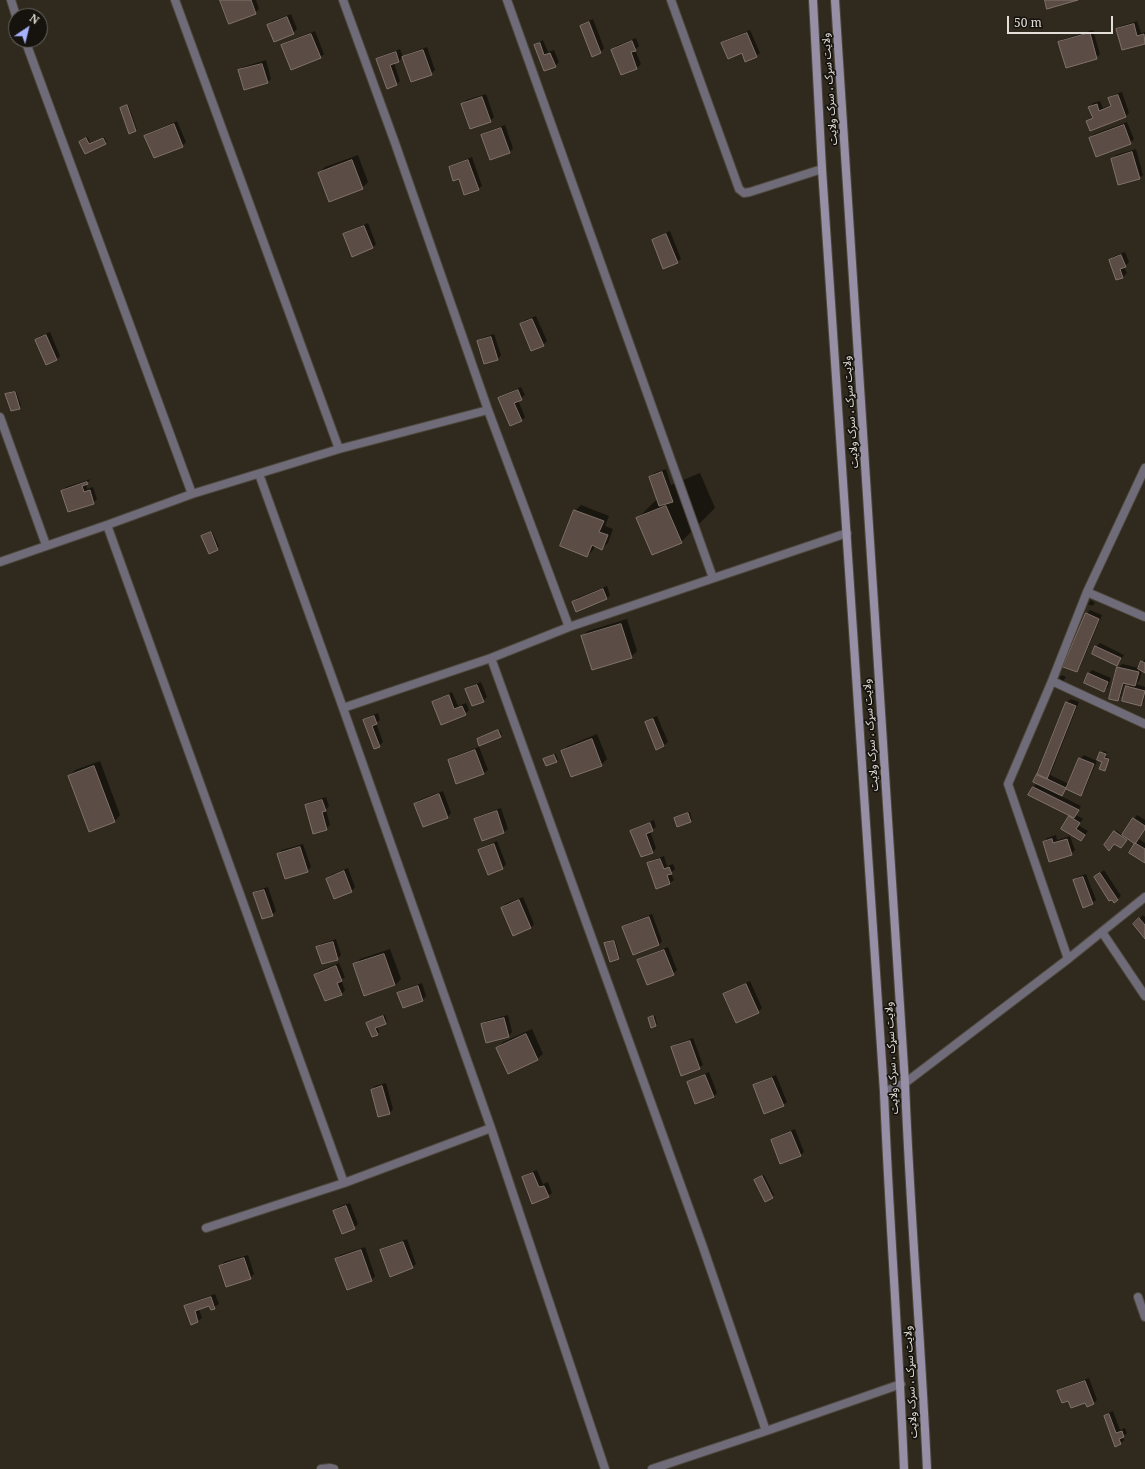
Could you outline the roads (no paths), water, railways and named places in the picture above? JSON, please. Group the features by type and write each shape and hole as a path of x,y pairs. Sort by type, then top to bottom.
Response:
{"main road":[{"name":"ولایت سړک ، سرک ولایت","path":"813,0 822,169 884,1092 888,1184 901,1384 904,1469"},
{"name":"ولایت سړک ، سرک ولایت","path":"835,0 905,1082 909,1178 923,1370 927,1469"}],"street":[{"path":"174,0 339,449"},
{"path":"343,0 395,143 488,410 569,627"},
{"path":"507,0 712,578"},
{"path":"671,0 739,189 744,193 750,192 822,169"},
{"path":"28,48 192,494"},
{"path":"0,562 192,494 339,449 488,410"},
{"path":"0,417 46,545"},
{"path":"1068,959 1008,784 1052,682 1087,592 1143,480 1145,468"},
{"path":"259,474 491,1128 605,1469"},
{"path":"108,525 344,1183"},
{"path":"343,708 491,658 569,627 847,533"},
{"path":"1087,592 1145,617"},
{"path":"491,658 703,1247 766,1431"},
{"path":"1052,682 1145,724"},
{"path":"884,1092 905,1082 1068,959 1145,897"},
{"path":"1102,932 1145,996"},
{"path":"206,1228 344,1183 491,1128"},
{"path":"1138,1297 1145,1317"},
{"path":"652,1469 901,1384"},
{"path":"321,1469 334,1469"}]}
